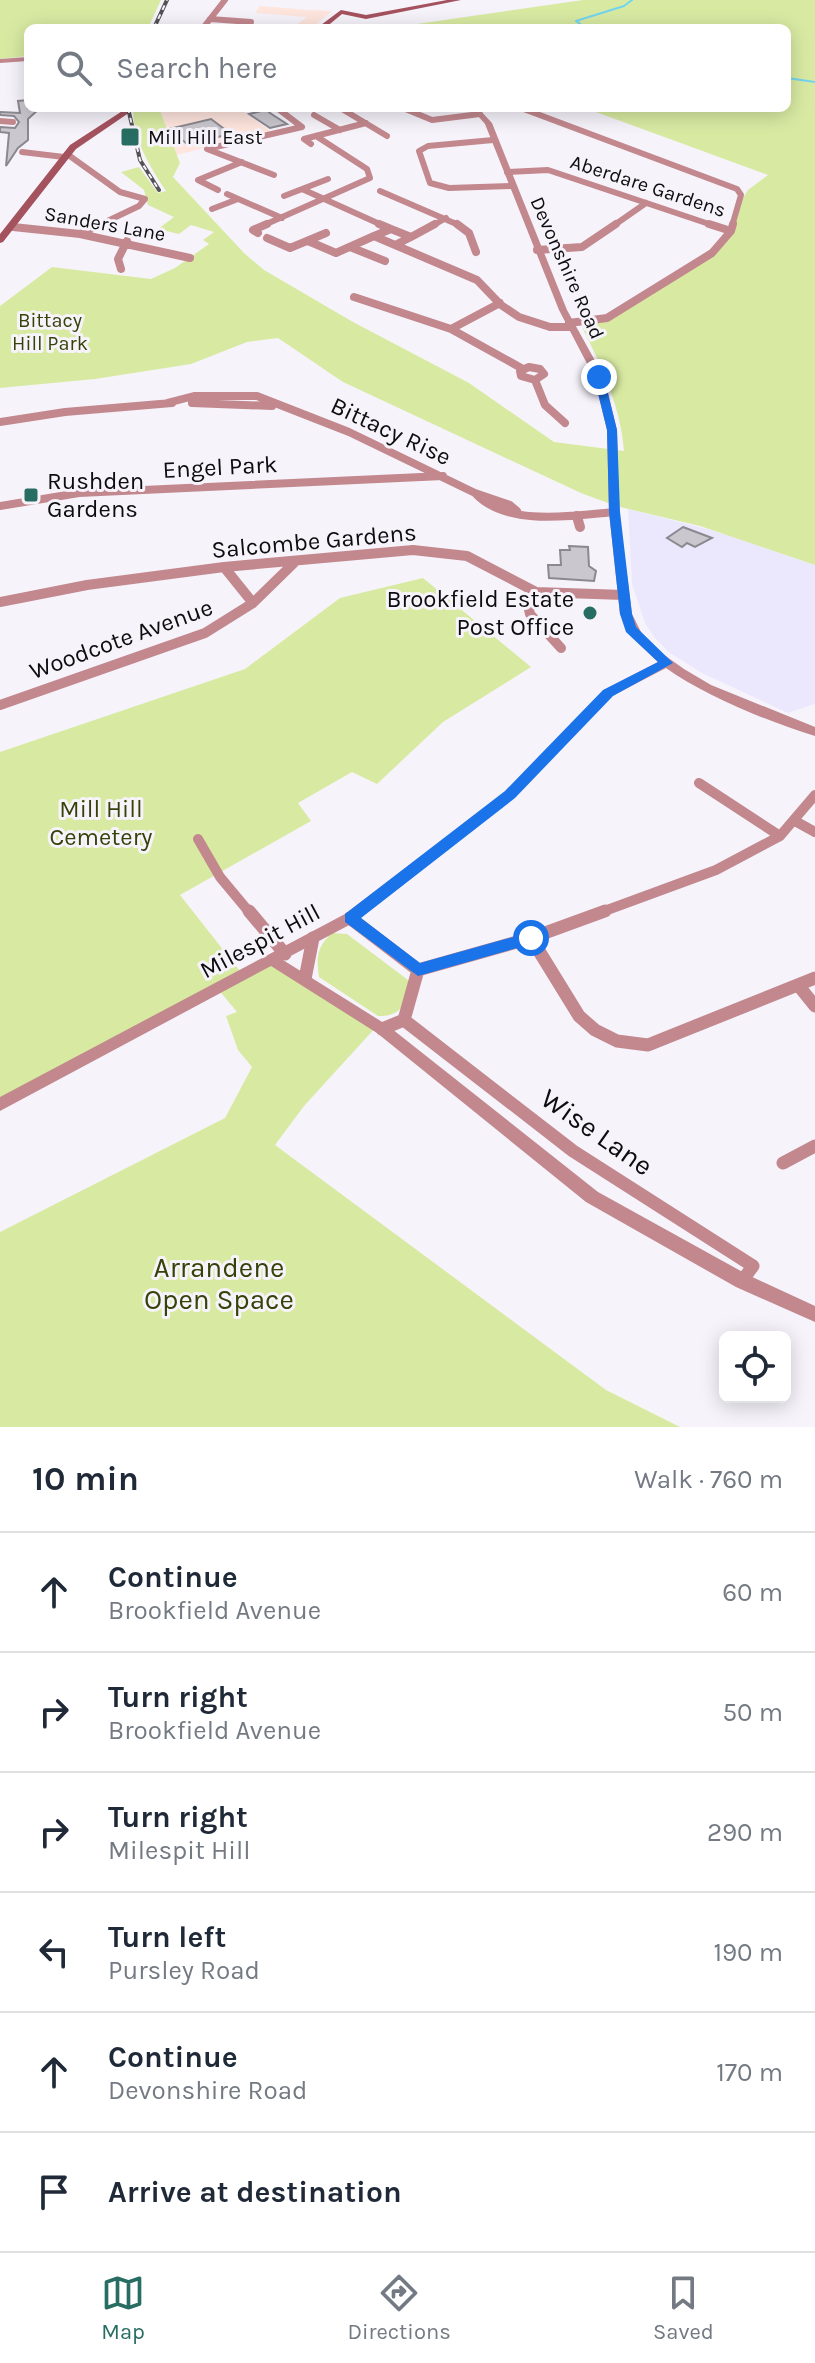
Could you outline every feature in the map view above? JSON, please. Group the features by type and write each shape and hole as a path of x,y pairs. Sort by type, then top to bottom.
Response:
{"main road":[{"path":"329,24 344,9 366,17 458,0"},
{"path":"364,24 368,20 366,17"},
{"path":"0,240 66,156 86,137 126,112"}],"street":[{"path":"206,24 225,0"},
{"path":"210,19 251,22"},
{"path":"0,61 24,59"},
{"path":"274,175 207,149 302,127 282,112"},
{"path":"347,112 387,136"},
{"path":"413,112 432,120 470,112"},
{"name":"Devonshire Road","path":"480,112 488,123 570,325 599,377 612,430 616,495 614,512 630,629 666,663 739,702 815,732"},
{"path":"374,236 479,281 500,303 543,327 607,318 712,253 731,231 741,192 531,112"},
{"path":"314,115 340,130"},
{"path":"0,121 13,122"},
{"path":"311,144 304,139 366,123"},
{"path":"258,233 253,230 365,182 371,174 316,136"},
{"path":"493,140 428,146 419,151 430,183 449,188 512,186"},
{"path":"22,152 66,156 120,192 145,199 139,206 80,234"},
{"path":"218,190 198,180 242,162"},
{"name":"Aberdare Gardens","path":"507,172 548,170 731,231"},
{"path":"284,196 328,179"},
{"path":"302,189 411,237"},
{"path":"380,191 446,218 469,233 476,252"},
{"path":"227,194 282,218"},
{"path":"212,209 238,199"},
{"path":"537,250 582,247 646,203"},
{"path":"394,245 446,218"},
{"name":"Sanders Lane","path":"13,227 43,224 190,258"},
{"path":"308,241 336,253 391,229"},
{"path":"267,238 290,248 326,233"},
{"path":"121,269 118,259 127,241"},
{"path":"350,247 385,261"},
{"path":"354,297 451,329 523,369 521,376 535,380 545,405 565,423"},
{"path":"451,329 500,303"},
{"name":"Bittacy Rise","path":"0,422 65,412 167,403 227,402 290,408 443,476 498,510 539,516 614,512"},
{"name":"Engel Park","path":"0,506 79,493 443,476"},
{"path":"576,515 580,527"},
{"name":"Salcombe Gardens","path":"0,602 87,585 224,567 413,550 467,556 536,592 624,595"},
{"name":"Woodcote Avenue","path":"0,705 205,633 253,603 296,561"},
{"name":"Woodcote Avenue","path":"224,567 253,603"},
{"path":"536,592 528,605 530,614 561,648"},
{"name":"Milespit Hill","path":"0,1104 350,918 510,795 608,693 666,663"},
{"path":"699,783 780,836"},
{"path":"418,970 531,938 716,870 780,836 815,795"},
{"path":"795,821 815,832"},
{"path":"198,839 220,877 279,957"},
{"path":"350,918 418,970"},
{"path":"305,979 313,938"},
{"path":"531,938 579,1016 595,1030 617,1041 648,1045 815,978"},
{"name":"Wise Lane","path":"279,957 305,979 382,1029 592,1197 742,1281 815,1314"},
{"path":"382,1029 404,1020 418,970"},
{"path":"798,985 815,1006"},
{"name":"Wise Lane","path":"404,1020 573,1151 753,1266 742,1281"},
{"path":"783,1163 815,1146"}],"shaded area":[{"path":"260,6 332,11 317,24 297,24 307,17 255,13"},
{"path":"160,112 244,112 272,132 176,155"},
{"path":"628,509 711,530 815,565 815,704 788,713 702,673 670,653 655,638 645,623 632,584"}],"green space":[{"path":"0,0 161,0 150,24 24,24 24,56 0,59"},
{"name":"Bittacy Hill Park","path":"583,0 815,0 815,565 700,526 616,506 581,493 343,382 278,338 247,342 191,364 95,379 0,388 0,306 52,267 151,279 175,268 209,244 203,240 214,232 191,225 179,234 158,229 174,217 148,205 144,190 121,172 139,167 158,193 166,191 140,143 133,112 161,112 180,163 173,177 264,270 353,322 469,383 554,442 624,451 615,404 583,329 589,323 611,319 712,253 734,231 741,201 748,190 768,175 596,112 791,112 791,24 417,24"},
{"path":"423,578 531,667 443,722 377,784 352,772 298,803 311,821 180,895 243,975 272,960 377,1026 304,1106 275,1145 606,1390 680,1427 0,1427 0,1232 225,1118 252,1067 238,1050 226,1016 237,1012 218,989 0,1104 0,752 245,669 340,598"},
{"path":"332,933 347,934 408,980 407,995 398,1011 378,1016 319,977 319,953"}],"building":[{"path":"24,100 24,112 36,112 28,119 28,140 18,148 6,166 9,133 0,132 0,127 15,128 19,122 14,116 0,115 0,112 20,113 18,101"},
{"path":"269,112 287,124 270,128 249,114"},
{"path":"211,119 231,134 187,144 169,129"},
{"path":"683,527 712,538 695,547 687,543 682,547 667,538"},
{"path":"569,546 588,547 589,566 596,571 594,581 549,578 548,565 561,565 560,550 570,550"}],"waterway":[{"path":"580,24 576,21 624,6 632,0"},
{"path":"791,79 815,82"}],"railway":[{"path":"156,24 167,0"},
{"path":"129,112 140,160 159,190"}],"place":[{"name":"Mill Hill East","path":"130,137"},
{"name":"Rushden Gardens","path":"31,495"},
{"name":"Brookfield Estate Post Office","path":"590,613"}],"route":[{"path":"531,938 418,970 350,918 510,795 608,693 666,663 630,629 626,614 614,512 616,495 612,430 599,377"}],"park label":[{"name":"Mill Hill Cemetery","path":"101,823"},
{"name":"Arrandene Open Space","path":"219,1283"}]}
